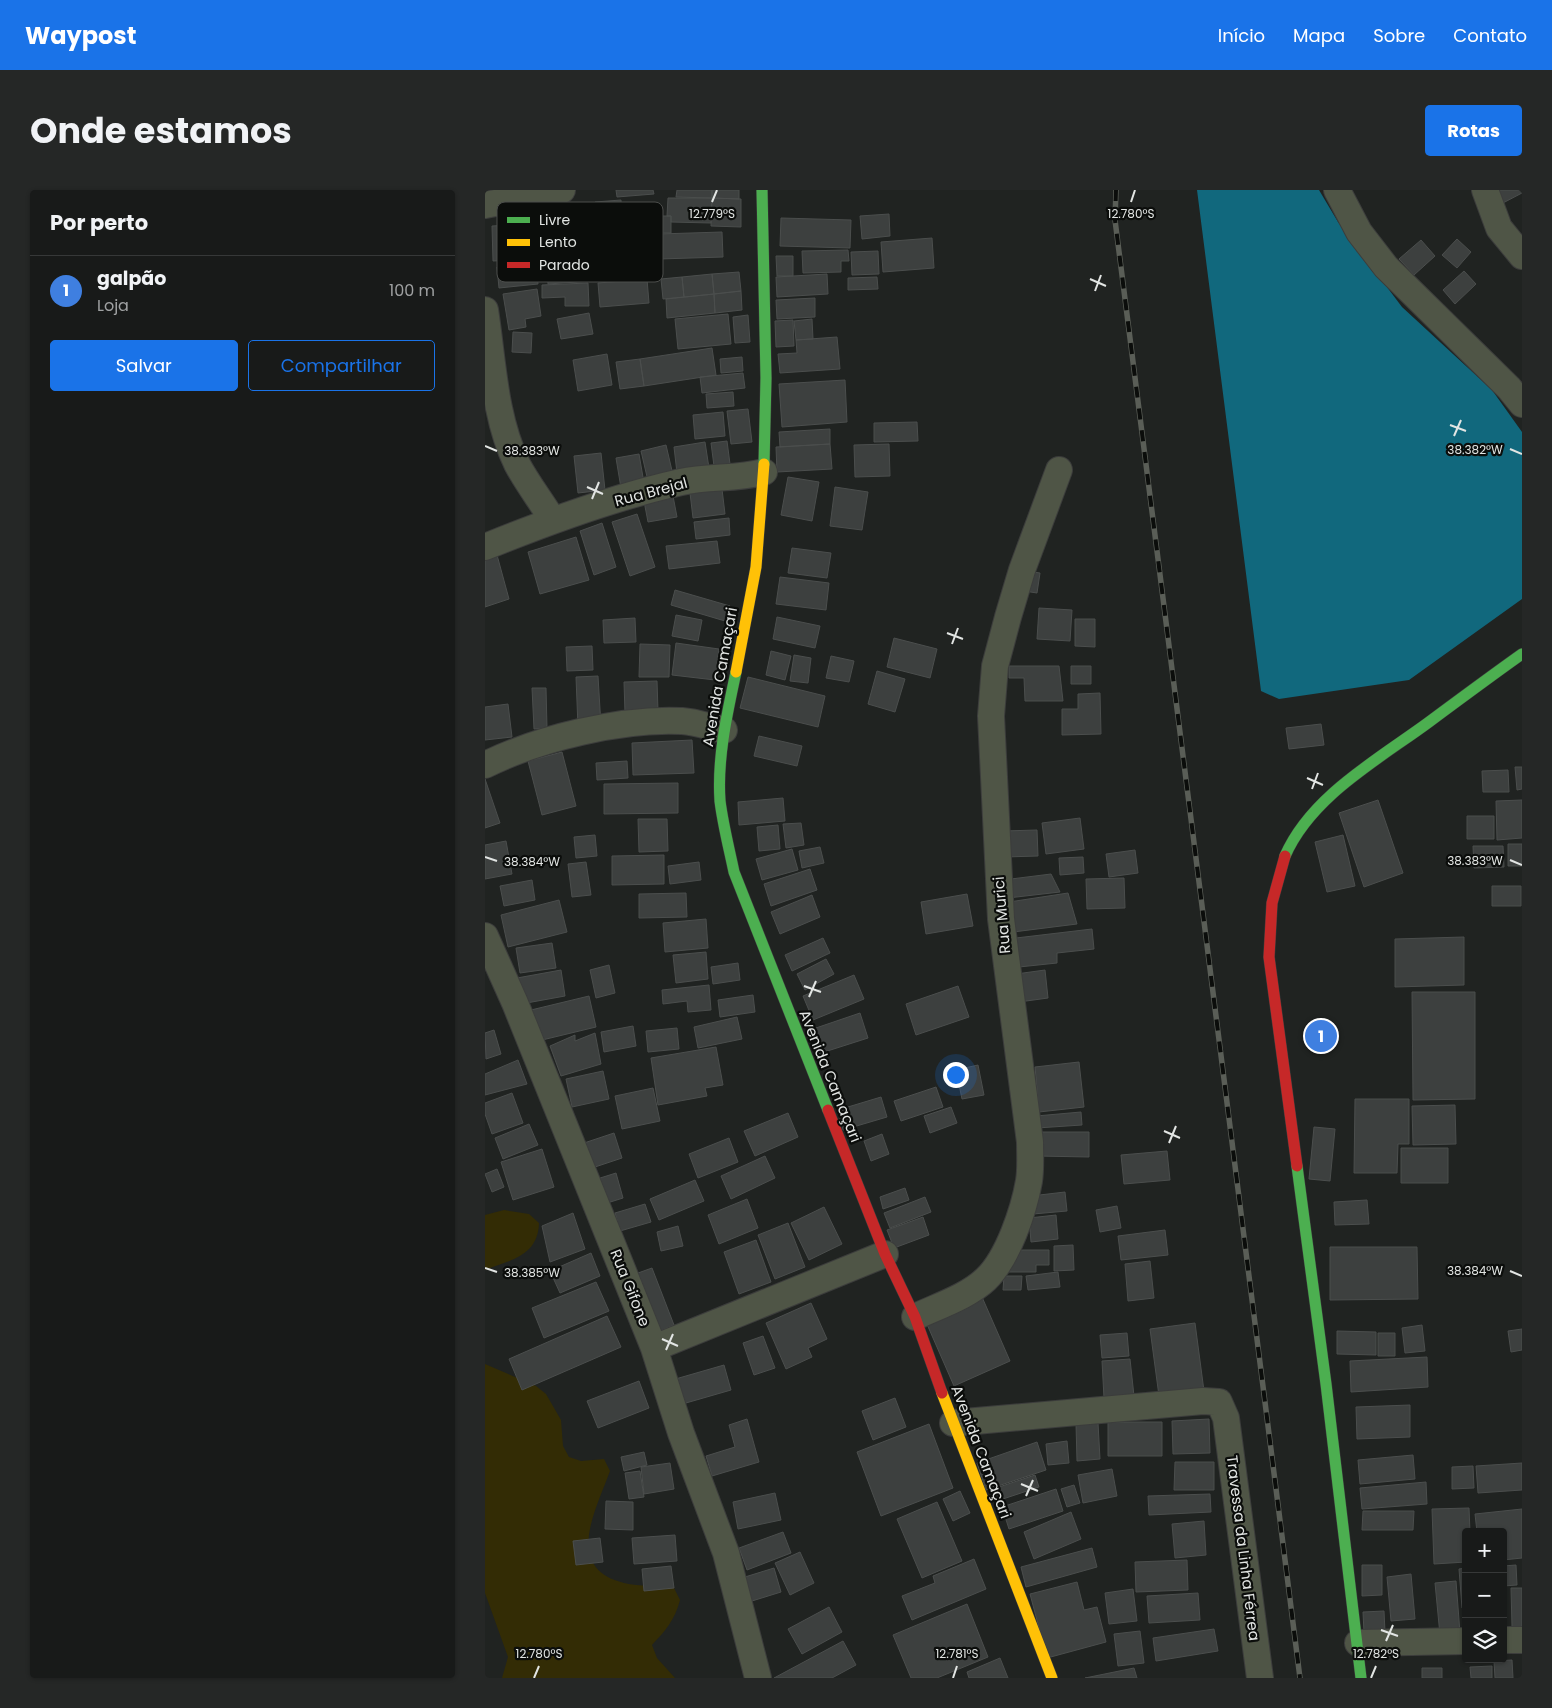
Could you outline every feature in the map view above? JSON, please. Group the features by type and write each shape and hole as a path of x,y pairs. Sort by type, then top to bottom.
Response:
{"street":[{"path":"500,202 562,190"},
{"name":"Avenida Camaçari","path":"761,190 766,327 764,472 755,568 724,730 720,777 724,825 734,872 885,1254 915,1317 953,1423 1052,1678"},
{"path":"1337,190 1359,232 1386,267 1509,388 1522,404"},
{"path":"1485,190 1499,228 1522,256"},
{"path":"485,310 493,411 518,465 552,519"},
{"name":"Rua Murici","path":"915,1317 963,1295 987,1278 1008,1245 1022,1211 1029,1179 1031,1142 1001,919 991,716 995,666 1008,617 1022,570 1059,470"},
{"name":"Rua Brejal","path":"485,547 552,519 682,482 752,475 764,472"},
{"path":"1361,1678 1269,957 1268,921 1271,900 1277,876 1288,848 1306,824 1330,799 1365,770 1522,654"},
{"path":"485,765 568,734 601,728 683,721 724,730"},
{"name":"Rua Gifone","path":"485,936 515,1003 654,1348 681,1433 726,1553 758,1678"},
{"path":"654,1348 885,1254"},
{"name":"Travessa da Linha Férrea","path":"953,1423 1215,1401 1222,1405 1226,1418 1260,1678"},
{"path":"1507,1640 1522,1640"},
{"path":"1358,1643 1462,1641"}],"shaded area":[{"path":"504,1210 529,1214 539,1223 537,1234 534,1243 521,1255 485,1270 485,1215"},
{"path":"485,1364 536,1386 546,1394 561,1420 563,1446 569,1457 581,1461 604,1459 610,1471 592,1520 589,1551 594,1565 605,1575 624,1583 674,1588 680,1600 678,1607 669,1625 652,1645 657,1658 675,1678 502,1678 508,1657 485,1593"}],"water":[{"path":"1197,190 1319,190 1338,222 1402,307 1492,390 1522,432 1522,599 1409,680 1279,699 1261,691"}],"building":[{"path":"616,190 653,190 654,194 617,197"},
{"path":"677,190 712,190 712,198 676,197"},
{"path":"712,190 739,190 739,199 712,198"},
{"path":"1494,190 1522,190 1522,193 1501,204"},
{"path":"668,198 712,198 711,223 671,222 671,216 667,216"},
{"path":"712,198 741,199 741,227 711,226"},
{"path":"621,200 621,202 595,202"},
{"path":"889,214 890,236 862,239 860,216"},
{"path":"663,216 671,216 671,233 663,233"},
{"path":"781,218 851,220 850,248 780,246"},
{"path":"492,226 497,226 497,261 493,261"},
{"path":"722,232 723,257 663,259 663,234"},
{"path":"932,238 934,268 883,272 881,242"},
{"path":"1457,239 1471,252 1457,268 1442,255"},
{"path":"1421,240 1435,256 1414,275 1399,259"},
{"path":"848,250 849,261 841,261 841,272 803,273 802,251"},
{"path":"878,251 879,274 852,275 851,252"},
{"path":"776,256 793,256 793,276 777,276"},
{"path":"1464,271 1476,284 1455,304 1443,290"},
{"path":"739,272 741,291 714,294 712,274"},
{"path":"712,274 714,294 684,297 682,277"},
{"path":"827,274 828,294 777,297 776,277"},
{"path":"682,277 684,297 663,299 661,282 663,282 663,279"},
{"path":"877,277 878,289 848,290 848,278"},
{"path":"498,282 538,282 538,284 499,288"},
{"path":"548,282 577,282 548,284"},
{"path":"647,282 649,303 600,307 598,283"},
{"path":"588,283 589,306 565,306 565,297 542,298 542,285"},
{"path":"537,289 541,316 525,319 526,327 509,330 503,294"},
{"path":"741,291 742,310 715,313 714,294"},
{"path":"714,294 715,313 667,318 666,299"},
{"path":"815,298 815,317 777,319 776,300"},
{"path":"589,313 593,334 561,339 557,319"},
{"path":"728,314 731,344 678,349 675,319"},
{"path":"748,315 750,342 735,343 733,317"},
{"path":"812,319 813,339 796,340 794,321"},
{"path":"793,320 794,346 776,347 775,321"},
{"path":"513,332 532,333 531,353 512,352"},
{"path":"837,337 840,369 780,373 778,354 797,353 796,340"},
{"path":"712,348 716,375 644,386 640,359"},
{"path":"607,354 612,385 578,391 573,360"},
{"path":"742,357 743,371 721,373 720,359"},
{"path":"640,359 644,386 620,389 616,362"},
{"path":"743,373 745,388 702,393 700,377"},
{"path":"845,380 847,422 782,427 779,384"},
{"path":"733,392 734,406 707,408 706,394"},
{"path":"748,409 752,442 731,444 727,411"},
{"path":"723,412 725,436 695,439 693,415"},
{"path":"917,422 918,441 874,442 874,423"},
{"path":"830,429 830,444 780,447 779,432"},
{"path":"727,441 730,464 714,466 711,443"},
{"path":"705,442 709,468 677,473 674,447"},
{"path":"830,444 832,469 777,472 776,447"},
{"path":"889,444 890,476 855,477 854,445"},
{"path":"666,445 673,475 648,481 641,451"},
{"path":"601,453 605,490 578,493 574,456"},
{"path":"639,454 644,483 621,488 616,458"},
{"path":"788,477 819,482 812,521 781,515"},
{"path":"835,487 868,492 862,530 830,526"},
{"path":"722,489 725,514 693,518 690,493"},
{"path":"673,496 677,517 648,522 644,501"},
{"path":"637,514 655,567 630,576 612,522"},
{"path":"729,518 730,535 696,539 694,522"},
{"path":"602,523 616,567 594,575 580,531"},
{"path":"576,537 589,580 540,594 528,552"},
{"path":"717,541 720,563 669,569 666,546"},
{"path":"792,548 831,553 827,578 788,573"},
{"path":"497,555 509,599 485,607 485,559"},
{"path":"1027,571 1040,573 1037,593 1024,591"},
{"path":"780,577 829,583 826,610 776,604"},
{"path":"675,590 730,606 725,621 671,605"},
{"path":"1039,608 1072,610 1070,641 1037,639"},
{"path":"676,615 702,620 698,641 672,636"},
{"path":"777,617 820,626 815,648 773,639"},
{"path":"635,618 636,642 604,643 603,620"},
{"path":"1075,619 1095,619 1095,647 1075,646"},
{"path":"894,638 937,649 930,678 887,667"},
{"path":"676,643 719,649 715,680 672,675"},
{"path":"640,644 670,645 669,677 639,677"},
{"path":"592,646 593,670 567,671 566,647"},
{"path":"771,651 791,656 785,680 766,675"},
{"path":"794,655 811,658 808,683 790,681"},
{"path":"831,656 854,661 849,682 826,678"},
{"path":"1009,666 1059,666 1063,701 1025,701 1024,678 1009,678"},
{"path":"1071,666 1091,666 1091,684 1071,684"},
{"path":"877,671 905,679 895,712 868,704"},
{"path":"598,676 601,726 578,727 576,677"},
{"path":"748,677 825,696 818,727 740,708"},
{"path":"657,681 658,711 625,713 624,682"},
{"path":"532,688 546,688 547,728 534,729"},
{"path":"1100,693 1101,734 1062,735 1062,709 1078,709 1078,694"},
{"path":"508,704 512,737 485,740 485,707"},
{"path":"1321,724 1324,745 1289,749 1286,728"},
{"path":"759,736 802,746 797,766 754,756"},
{"path":"692,740 694,773 633,775 632,743"},
{"path":"562,752 576,806 542,815 528,761"},
{"path":"627,761 628,778 597,780 596,763"},
{"path":"1515,767 1522,767 1522,789 1517,790"},
{"path":"1508,770 1509,792 1483,792 1482,771"},
{"path":"485,779 500,823 485,828"},
{"path":"678,783 678,813 604,814 604,784"},
{"path":"783,798 785,821 739,825 738,802"},
{"path":"1378,800 1403,873 1364,887 1339,813"},
{"path":"1522,800 1522,838 1497,840 1496,801"},
{"path":"1467,816 1494,816 1494,839 1467,839"},
{"path":"1080,818 1084,849 1046,854 1042,823"},
{"path":"638,819 667,819 668,851 639,852"},
{"path":"801,823 804,845 786,848 783,824"},
{"path":"778,825 780,849 759,851 757,827"},
{"path":"1037,830 1038,856 1005,857 1004,831"},
{"path":"595,835 597,856 576,858 574,837"},
{"path":"1343,835 1355,886 1327,892 1315,842"},
{"path":"506,841 512,874 485,879 485,845"},
{"path":"1508,844 1522,844 1522,866 1508,866"},
{"path":"1473,846 1503,846 1504,867 1474,868"},
{"path":"820,847 824,863 802,868 799,851"},
{"path":"792,849 798,870 762,880 756,859"},
{"path":"1135,850 1138,873 1109,877 1106,854"},
{"path":"664,855 664,884 612,885 612,856"},
{"path":"1083,857 1084,873 1060,875 1059,858"},
{"path":"586,862 591,895 572,897 568,864"},
{"path":"699,862 701,880 670,884 668,866"},
{"path":"810,869 817,890 771,906 764,884"},
{"path":"1051,874 1060,892 1008,898 1011,879"},
{"path":"1124,878 1125,908 1087,909 1086,879"},
{"path":"532,880 535,900 504,906 500,886"},
{"path":"1492,886 1521,886 1521,906 1492,906"},
{"path":"686,893 687,917 639,918 639,894"},
{"path":"1068,893 1077,924 1013,932 1009,902"},
{"path":"967,894 973,926 926,934 921,902"},
{"path":"812,895 820,917 780,934 771,912"},
{"path":"559,900 567,932 508,947 501,915"},
{"path":"706,919 708,948 665,952 663,923"},
{"path":"1092,929 1094,949 1057,953 1057,963 1019,967 1016,938"},
{"path":"1464,937 1464,985 1395,987 1395,939"},
{"path":"823,938 830,953 792,971 785,955"},
{"path":"552,943 556,968 520,973 516,948"},
{"path":"706,952 708,979 676,983 673,955"},
{"path":"826,959 834,974 805,990 797,974"},
{"path":"738,963 740,980 713,984 711,967"},
{"path":"609,965 615,993 596,998 590,970"},
{"path":"561,970 565,996 521,1004 517,978"},
{"path":"1045,970 1048,998 1019,1002 1016,974"},
{"path":"854,975 864,999 813,1020 803,996"},
{"path":"709,985 711,1010 688,1012 687,1001 663,1004 662,990"},
{"path":"958,986 969,1017 916,1035 906,1004"},
{"path":"1412,992 1475,992 1475,1099 1413,1100"},
{"path":"753,995 755,1012 720,1017 718,1000"},
{"path":"589,996 596,1027 538,1041 531,1010"},
{"path":"860,1013 868,1038 818,1054 810,1030"},
{"path":"737,1017 742,1039 698,1048 694,1027"},
{"path":"633,1026 636,1046 604,1052 601,1032"},
{"path":"677,1028 679,1049 648,1052 646,1031"},
{"path":"494,1030 501,1054 486,1059 485,1033"},
{"path":"595,1033 601,1064 561,1076 550,1046 575,1035 575,1041"},
{"path":"716,1047 723,1085 705,1088 707,1096 658,1105 651,1058"},
{"path":"518,1060 527,1084 485,1095 485,1074"},
{"path":"1079,1062 1084,1107 1039,1112 1035,1067"},
{"path":"978,1065 984,1095 962,1099 956,1070"},
{"path":"603,1071 609,1099 572,1107 566,1079"},
{"path":"936,1087 943,1107 901,1121 894,1101"},
{"path":"653,1088 660,1121 622,1129 615,1096"},
{"path":"512,1093 523,1123 492,1134 485,1114 485,1103"},
{"path":"881,1097 887,1117 843,1130 838,1110"},
{"path":"1355,1099 1409,1099 1409,1144 1398,1144 1397,1173 1354,1173"},
{"path":"1455,1105 1456,1144 1413,1145 1412,1106"},
{"path":"951,1107 957,1123 930,1133 924,1116"},
{"path":"1081,1112 1082,1125 1037,1128 1036,1116"},
{"path":"788,1113 798,1137 755,1156 744,1131"},
{"path":"529,1124 538,1145 503,1159 495,1138"},
{"path":"1314,1127 1335,1129 1330,1181 1309,1179"},
{"path":"1037,1132 1089,1132 1089,1157 1037,1156"},
{"path":"614,1133 622,1158 592,1168 584,1143"},
{"path":"882,1134 889,1154 871,1161 864,1141"},
{"path":"729,1138 738,1162 698,1178 689,1154"},
{"path":"1401,1148 1448,1148 1448,1183 1401,1183"},
{"path":"542,1149 554,1187 513,1200 501,1162"},
{"path":"1167,1151 1170,1180 1124,1184 1121,1155"},
{"path":"765,1156 775,1178 731,1199 721,1176"},
{"path":"497,1169 504,1187 492,1192 485,1174"},
{"path":"616,1173 623,1198 604,1204 597,1179"},
{"path":"695,1180 704,1201 659,1220 650,1199"},
{"path":"905,1188 909,1200 883,1209 880,1197"},
{"path":"1065,1192 1067,1211 1033,1214 1031,1196"},
{"path":"925,1197 931,1212 890,1228 884,1213"},
{"path":"747,1199 758,1228 719,1244 708,1215"},
{"path":"1367,1200 1369,1224 1335,1225 1334,1202"},
{"path":"645,1204 651,1222 620,1231 615,1213"},
{"path":"1117,1206 1121,1228 1100,1232 1096,1210"},
{"path":"824,1207 842,1244 809,1260 791,1223"},
{"path":"573,1213 585,1249 550,1262 542,1226"},
{"path":"1056,1215 1058,1239 1031,1242 1029,1218"},
{"path":"923,1217 929,1235 894,1248 887,1230"},
{"path":"788,1223 805,1267 775,1279 758,1235"},
{"path":"678,1226 683,1246 661,1251 657,1232"},
{"path":"1165,1230 1168,1255 1121,1260 1118,1236"},
{"path":"756,1240 771,1282 739,1294 724,1252"},
{"path":"1073,1245 1074,1270 1054,1271 1054,1246"},
{"path":"1330,1247 1417,1247 1418,1299 1330,1300"},
{"path":"1007,1250 1049,1250 1049,1265 1036,1265 1036,1272 1006,1272"},
{"path":"591,1253 600,1276 560,1293 550,1271"},
{"path":"1150,1261 1154,1298 1128,1301 1125,1264"},
{"path":"652,1268 674,1325 660,1331 638,1273"},
{"path":"1058,1272 1060,1287 1028,1290 1026,1276"},
{"path":"1004,1276 1022,1276 1021,1290 1003,1290"},
{"path":"596,1282 609,1311 544,1338 532,1308"},
{"path":"982,1297 1010,1361 954,1386 926,1322"},
{"path":"811,1303 827,1339 808,1348 812,1357 786,1369 766,1323"},
{"path":"607,1316 621,1347 522,1390 509,1359"},
{"path":"1195,1323 1204,1391 1159,1396 1150,1329"},
{"path":"1422,1325 1425,1351 1405,1353 1402,1328"},
{"path":"1522,1329 1522,1350 1511,1352 1508,1331"},
{"path":"1337,1331 1376,1332 1376,1355 1337,1354"},
{"path":"1127,1333 1129,1356 1102,1358 1100,1335"},
{"path":"1378,1333 1395,1333 1395,1356 1378,1356"},
{"path":"763,1336 775,1368 754,1375 743,1343"},
{"path":"1427,1357 1428,1387 1351,1392 1350,1361"},
{"path":"1130,1359 1134,1396 1104,1398 1102,1361"},
{"path":"724,1365 731,1390 679,1405 672,1380"},
{"path":"639,1381 649,1408 598,1428 587,1401"},
{"path":"895,1398 906,1427 873,1440 862,1411"},
{"path":"1410,1405 1410,1437 1357,1439 1356,1407"},
{"path":"747,1419 759,1462 712,1476 706,1456 735,1447 729,1425"},
{"path":"1209,1419 1210,1453 1173,1454 1172,1421"},
{"path":"1108,1422 1162,1422 1162,1456 1108,1456"},
{"path":"1098,1423 1100,1459 1077,1461 1076,1424"},
{"path":"929,1424 953,1488 881,1516 857,1452"},
{"path":"1067,1441 1069,1463 1048,1465 1046,1444"},
{"path":"1037,1442 1046,1470 986,1490 977,1463"},
{"path":"644,1452 647,1465 624,1471 621,1457"},
{"path":"1413,1455 1415,1479 1360,1484 1358,1460"},
{"path":"1175,1462 1214,1462 1214,1490 1174,1490"},
{"path":"670,1463 674,1489 644,1494 641,1467"},
{"path":"1522,1463 1522,1490 1478,1493 1476,1466"},
{"path":"1473,1466 1474,1488 1452,1489 1452,1467"},
{"path":"1112,1469 1117,1496 1083,1503 1078,1475"},
{"path":"640,1471 644,1497 629,1499 625,1473"},
{"path":"1035,1475 1039,1487 997,1501 993,1489"},
{"path":"1426,1482 1427,1504 1362,1509 1360,1488"},
{"path":"1074,1485 1080,1503 1067,1507 1061,1489"},
{"path":"1056,1489 1063,1511 1009,1529 1002,1507"},
{"path":"960,1491 970,1513 953,1521 943,1499"},
{"path":"775,1493 781,1520 738,1529 733,1502"},
{"path":"1210,1494 1211,1512 1149,1515 1148,1496"},
{"path":"606,1501 633,1502 633,1530 605,1529"},
{"path":"937,1502 962,1561 922,1578 897,1519"},
{"path":"1469,1508 1470,1528 1462,1528 1462,1562 1434,1564 1432,1509"},
{"path":"1522,1509 1522,1558 1507,1560 1507,1528 1477,1528 1475,1514"},
{"path":"1363,1511 1414,1511 1413,1530 1362,1530"},
{"path":"1071,1512 1081,1539 1034,1559 1024,1532"},
{"path":"1204,1521 1206,1555 1175,1558 1172,1524"},
{"path":"783,1532 791,1553 747,1570 739,1548"},
{"path":"675,1535 677,1561 634,1564 632,1538"},
{"path":"600,1538 603,1562 576,1565 573,1541"},
{"path":"1092,1548 1097,1567 1026,1587 1021,1567"},
{"path":"800,1552 814,1583 790,1595 775,1563"},
{"path":"974,1559 986,1589 912,1620 902,1596 935,1583 933,1576"},
{"path":"1187,1560 1188,1590 1136,1592 1135,1562"},
{"path":"1362,1565 1382,1565 1382,1595 1362,1596"},
{"path":"1516,1565 1517,1585 1507,1586 1507,1566"},
{"path":"671,1566 674,1588 644,1591 642,1569"},
{"path":"774,1568 781,1592 752,1601 745,1577"},
{"path":"1459,1569 1462,1569 1462,1608"},
{"path":"1411,1574 1415,1619 1391,1621 1387,1577"},
{"path":"1456,1581 1460,1633 1440,1635 1435,1583"},
{"path":"1077,1582 1084,1610 1097,1607 1106,1642 1047,1658 1030,1594"},
{"path":"1511,1588 1522,1588 1522,1627 1512,1627"},
{"path":"1133,1589 1137,1621 1109,1624 1105,1593"},
{"path":"1198,1593 1200,1620 1149,1623 1147,1596"},
{"path":"967,1604 988,1657 937,1678 911,1678 893,1635"},
{"path":"829,1607 842,1632 802,1654 788,1629"},
{"path":"1384,1611 1385,1632 1364,1633 1363,1612"},
{"path":"1214,1629 1218,1651 1156,1661 1153,1638"},
{"path":"1140,1631 1144,1663 1118,1666 1114,1634"},
{"path":"843,1641 856,1665 832,1678 774,1678"},
{"path":"1000,1658 1008,1678 969,1678 967,1672"},
{"path":"1507,1660 1512,1660 1513,1678 1495,1678 1494,1663 1507,1663"},
{"path":"1492,1666 1492,1678 1471,1678 1470,1667"},
{"path":"1134,1668 1137,1678 1085,1678"},
{"path":"1422,1668 1442,1668 1442,1678 1422,1678"}],"railway":[{"path":"1116,190 1115,220 1300,1678"}],"traffic: fast":[{"path":"762,190 766,378 764,464"},
{"path":"1285,856 1311,815 1348,780 1522,654"},
{"path":"736,672 723,736 719,785 726,836 734,872 828,1110"},
{"path":"1297,1166 1326,1384 1361,1678"}],"traffic: slow":[{"path":"736,672 756,567 764,464"},
{"path":"942,1393 1052,1678"}],"traffic: jam":[{"path":"1285,856 1272,903 1269,957 1297,1166"},
{"path":"828,1110 885,1254 915,1317 942,1393"}],"place":[{"name":"galpão","path":"1321,1036"}]}
